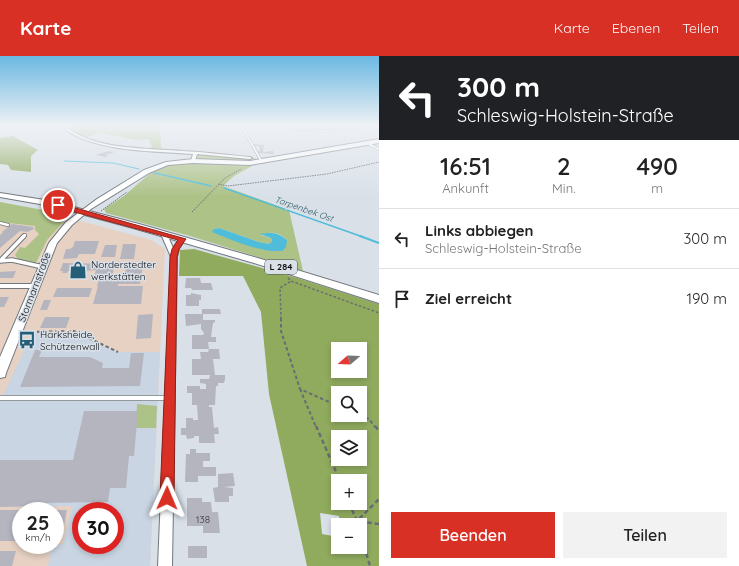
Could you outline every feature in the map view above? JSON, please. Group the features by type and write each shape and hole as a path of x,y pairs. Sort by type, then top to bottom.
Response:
{"main road":[{"name":"Stormarnstraße","path":"0,374 49,249 59,233 66,226 86,212 114,196 121,188 156,166 172,162 193,160 234,164 250,161 262,162 340,149"},
{"name":"L 284","path":"0,195 44,202 86,212 283,268 379,299"}],"street":[{"path":"156,149 250,161"},
{"path":"193,160 195,153"},
{"path":"164,234 174,257"},
{"path":"165,566 174,257 176,249 182,239"},
{"path":"0,286 35,286"}],"lane":[{"path":"255,149 262,162"},
{"path":"0,223 8,224"},
{"path":"0,261 25,235"},
{"path":"0,261 12,260 43,267"},
{"path":"0,398 170,398"}],"path":[{"path":"192,212 218,184 225,178 250,165 250,161"},
{"path":"218,184 228,186 327,174 379,162"},
{"path":"283,268 291,281 379,313"},
{"path":"291,281 280,288 280,331 300,390 337,474"},
{"path":"16,334 33,331 74,331 118,352"},
{"path":"300,390 331,403"},
{"path":"367,418 379,431"},
{"path":"360,518 379,499"},
{"path":"367,522 379,524"},
{"path":"366,554 370,566"}],"shaded area":[{"path":"0,203 66,217 151,240 165,249 150,566 0,566"},
{"path":"33,332 74,333 118,352 160,352 150,566 48,566 50,554 64,554 64,540 72,506 64,506 64,502 12,502 12,507 0,507 0,401"}],"green space":[{"path":"0,149 38,150 31,156 31,172 11,170 8,165 0,164"},
{"path":"196,152 255,158 258,160 235,162 209,161 195,157"},
{"path":"180,163 252,166 234,176 223,186 289,210 303,271 190,236 106,213 104,209 124,196 148,175 165,166","holes":["219,228 269,244 272,241 271,238 261,235 268,233 281,235 287,240 258,248 219,234 214,229"]},
{"path":"0,202 70,215 47,240 36,263 19,260 15,255 20,247 25,248 39,234 35,230 35,226 0,222"},
{"path":"194,249 294,277 379,304 379,566 307,566 269,394 261,312 243,276 179,276 180,250"},
{"path":"137,404 157,406 156,428 136,428"}],"water":[{"path":"219,228 269,244 272,241 271,238 260,234 277,234 287,240 286,247 282,251 256,248 212,232 214,229"}],"building":[{"path":"260,149 263,149 263,152 273,151 274,154 258,153 258,151 260,151"},
{"path":"109,151 115,152 105,155 108,156 106,157 96,155"},
{"path":"12,224 33,227 34,229 27,232 20,231 0,248 0,235"},
{"path":"75,241 99,241 95,254 79,254 77,258 63,259 66,249 73,247"},
{"path":"123,244 136,244 134,259 120,259"},
{"path":"105,245 117,245 115,257 101,257"},
{"path":"63,263 115,264 112,277 124,277 127,264 143,264 140,284 118,284 118,286 143,286 141,304 93,304 100,277 94,277 96,270 86,271 84,279 71,279 74,271 62,273 63,271 60,271"},
{"path":"16,271 13,278 0,278 0,272"},
{"path":"186,278 200,278 201,283 211,283 213,290 192,290 191,288 185,288"},
{"path":"57,288 92,288 89,297 53,297"},
{"path":"191,293 201,295 199,306 186,306 186,295 191,295"},
{"path":"0,297 9,297 4,307 0,307"},
{"path":"44,300 51,300 47,310 40,310"},
{"path":"202,309 220,309 221,314 203,314 203,320 215,320 213,323 211,337 216,337 216,342 208,342 209,349 192,349 192,335 203,335 204,333 201,329 201,324 186,326 185,314 202,314"},
{"path":"153,314 151,338 136,339 138,315"},
{"path":"45,317 70,317 66,328 40,328"},
{"path":"209,349 219,349 220,359 213,359 215,375 225,375 225,379 224,383 218,383 218,386 216,386 215,405 209,405 209,407 212,407 214,428 218,427 219,434 214,434 215,443 199,443 199,436 194,436 194,438 187,439 186,435 181,435 181,428 186,428 186,418 198,420 197,405 192,405 192,393 187,393 187,386 200,386 200,389 206,389 206,384 200,383 200,379 209,379 210,375 192,375 192,359 201,359 200,352 208,352"},
{"path":"35,350 42,350 39,357 90,357 103,363 102,368 129,368 131,353 144,353 140,386 20,387"},
{"path":"84,411 138,411 134,456 129,456 126,488 110,488 108,502 12,502 12,507 0,507 0,460 73,460"},
{"path":"190,449 196,449 196,453 210,453 210,461 203,461 203,467 216,467 216,476 198,476 198,482 185,482 186,454 190,454"},
{"path":"233,473 235,486 224,487 233,488 233,496 229,496 229,502 215,502 213,488 218,487 218,474"},
{"path":"187,498 202,498 202,502 211,502 212,512 218,512 220,533 203,533 203,526 187,526"},
{"path":"0,510 12,510 12,541 0,541"},
{"path":"64,510 67,510 64,526"},
{"path":"188,546 207,546 207,558 188,558"},
{"path":"0,551 12,551 12,554 15,554 12,566 0,566"}],"waterway":[{"name":"Tarpenbek Ost","path":"64,161 113,163 139,169"},
{"name":"Tarpenbek Ost","path":"154,173 159,174"},
{"name":"Tarpenbek Ost","path":"155,173 211,186"},
{"name":"Tarpenbek Ost","path":"224,188 363,237"},
{"name":"Tarpenbek Ost","path":"360,236 379,243"}],"place":[{"name":"Norderstedter werkstätten","path":"78,270"},
{"name":"Harksheide, Schützenwall","path":"27,340"}],"route":[{"path":"58,205 182,239 178,244 174,257 167,498"}]}
